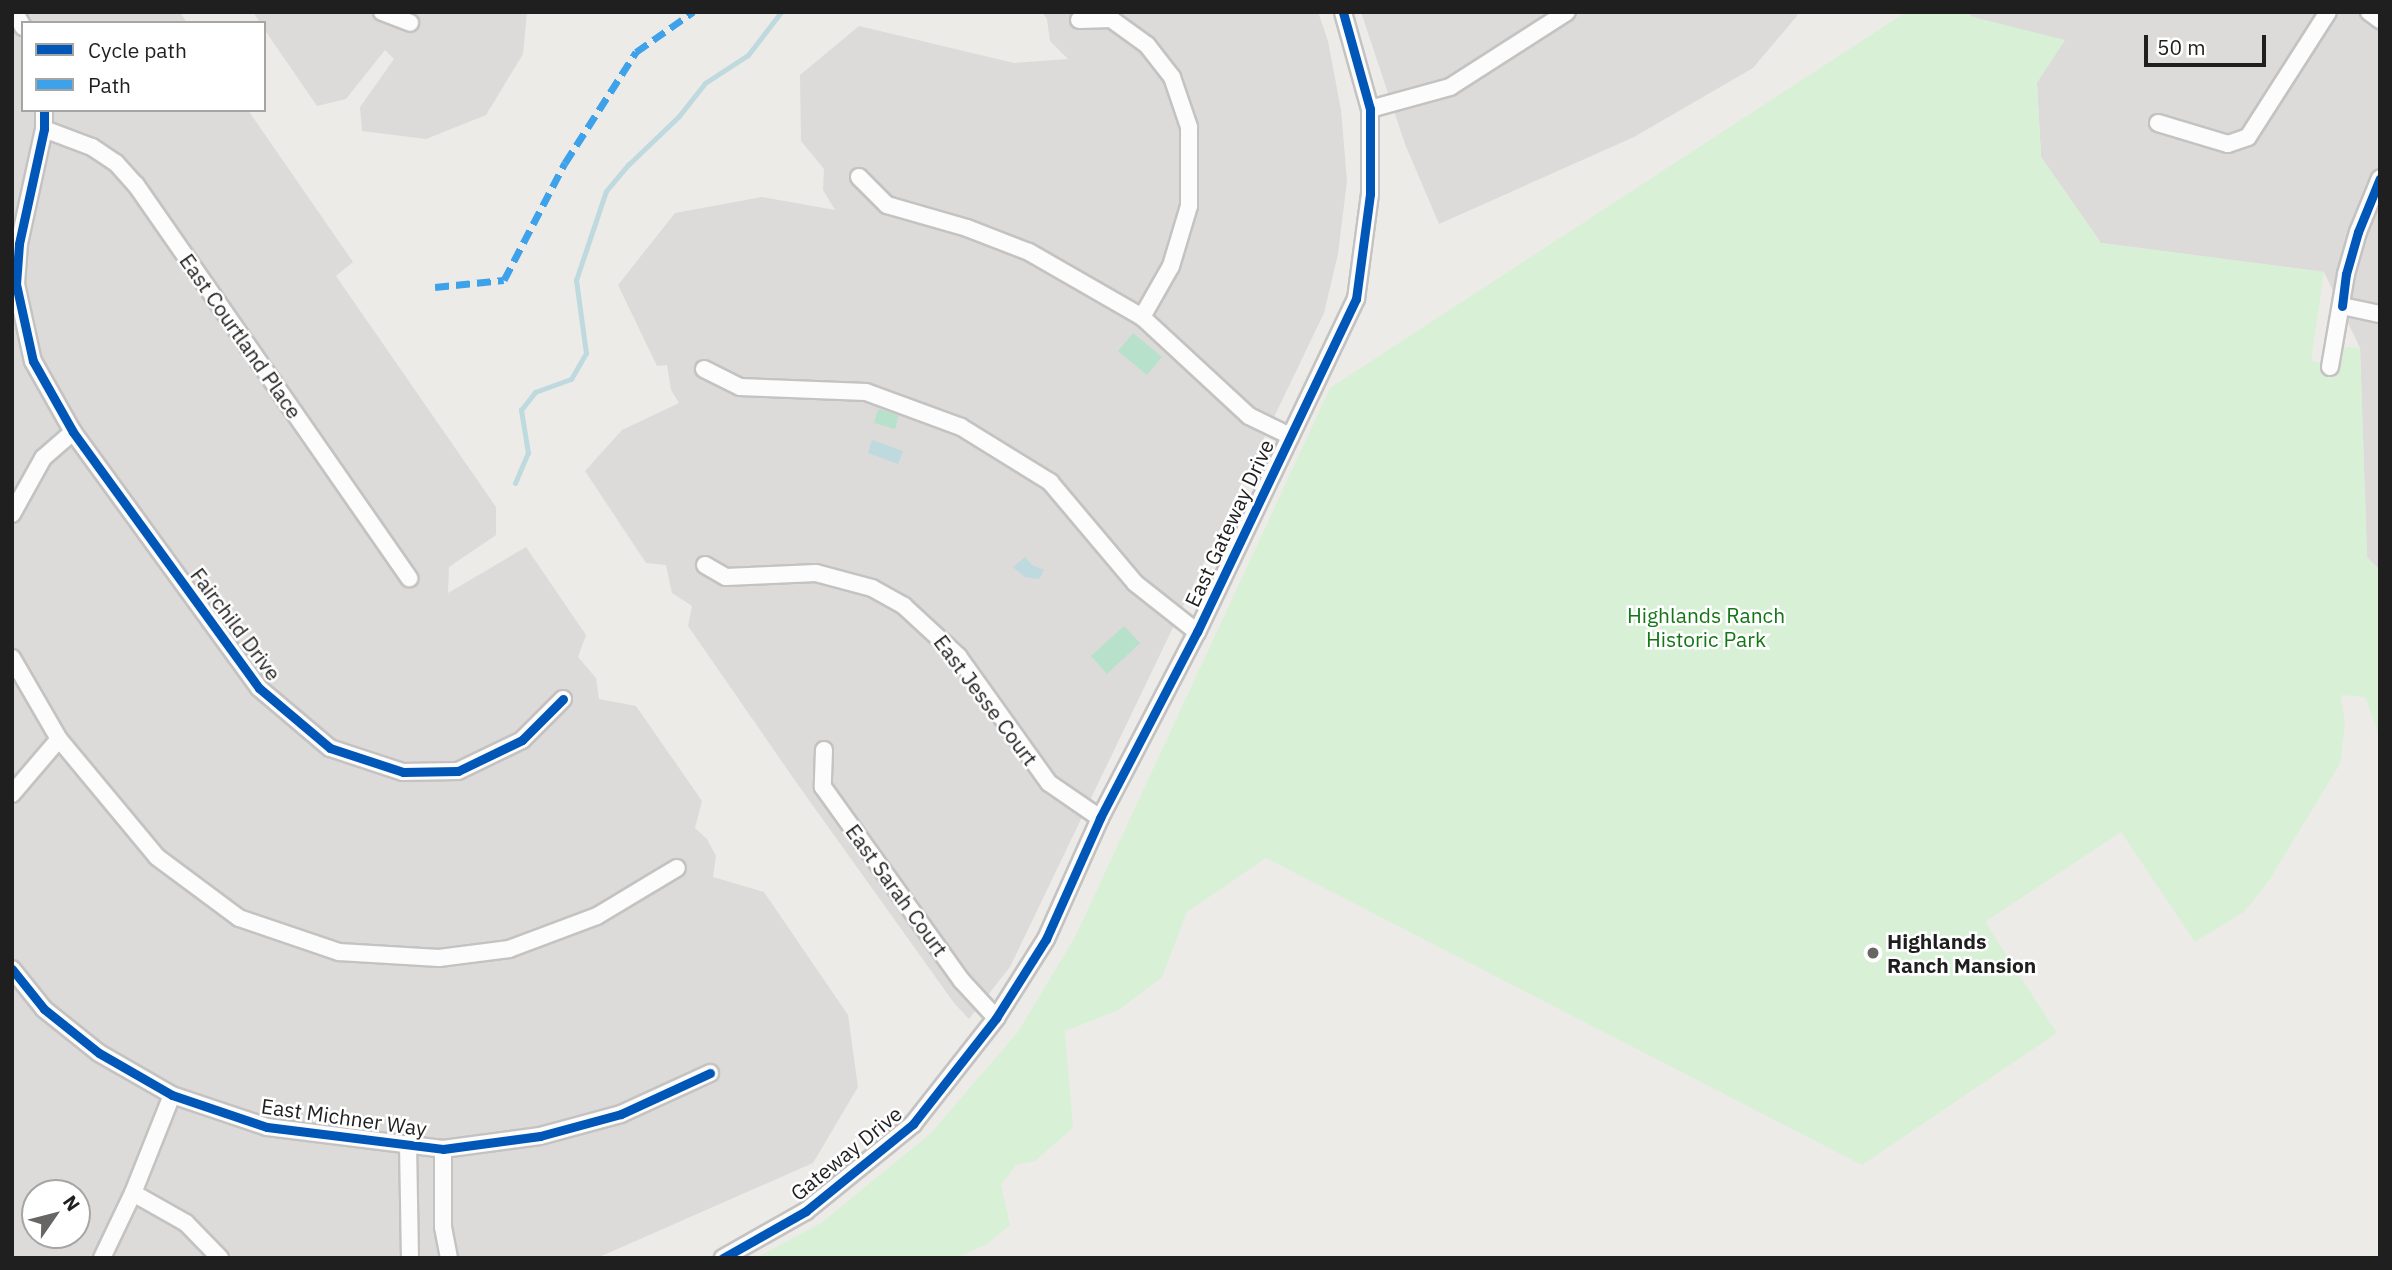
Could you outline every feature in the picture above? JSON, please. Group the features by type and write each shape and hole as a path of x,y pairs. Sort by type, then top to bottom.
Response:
{"street":[{"path":"382,12 410,23"},
{"name":"East Gateway Drive","path":"996,1018 1046,939 1100,818 1197,632 1356,299 1370,194 1370,109 1343,12"},
{"path":"1370,109 1450,87 1567,12"},
{"path":"2158,124 2228,144 2248,137 2328,12"},
{"path":"2369,12 2380,20"},
{"path":"1079,20 1111,19 1147,45 1172,77 1189,127 1189,206 1171,266 1142,317"},
{"name":"Fairchild Drive","path":"44,112 44,129 19,244 16,284 33,361 73,432 259,688 330,748 403,772 458,771 522,740 563,699"},
{"name":"East Courtland Place","path":"44,129 92,147 116,163 136,185 409,579"},
{"path":"859,177 887,205 967,228 1029,252 1142,317 1249,416 1290,436"},
{"path":"2330,368 2346,274 2358,232 2380,178"},
{"path":"2342,306 2380,314"},
{"path":"704,369 740,387 866,392 961,426 1050,482 1135,583 1197,632"},
{"path":"12,514 43,458 73,432"},
{"name":"East Jesse Court","path":"705,565 726,577 816,573 872,588 904,606 958,656 1049,783 1100,818"},
{"path":"12,658 59,739 157,858 239,918 339,952 439,958 509,948 597,916 677,867"},
{"path":"12,794 59,739"},
{"name":"East Sarah Court","path":"824,750 823,787 962,981 996,1018"},
{"name":"East Michner Way","path":"12,969 44,1009 99,1053 172,1095 267,1127 443,1149 540,1136 621,1114 709,1073"},
{"name":"Gateway Drive","path":"723,1258 806,1211 914,1124 996,1018"},
{"path":"102,1258 133,1193 172,1095"},
{"path":"408,1144 410,1258"},
{"path":"443,1149 443,1227 449,1258"},
{"path":"133,1193 186,1223 220,1258"}],"shaded area":[{"path":"12,12 180,12 186,21 21,21 21,112 249,112 353,262 336,276 496,507 496,535 449,567 448,593 526,547 586,635 578,657 596,678 599,699 636,706 702,801 695,828 707,839 716,856 713,877 764,892 848,1015 858,1087 813,1163 597,1258 12,1258"},
{"path":"253,12 527,12 523,54 486,115 426,139 362,131 360,107 394,59 385,50 346,99 317,106 266,32 266,21 259,21"},
{"path":"1042,12 1318,12 1328,41 1341,110 1347,181 1338,254 1324,313 1010,967 969,1019 954,1003 688,626 692,606 672,593 666,565 646,563 585,471 622,430 679,403 671,390 667,365 657,366 618,285 675,213 762,197 835,210 823,190 824,169 801,141 800,75 859,26 1014,63 1068,59 1050,41 1047,19"},
{"path":"1361,12 1797,12 1797,16 1753,68 1634,137 1439,224 1405,144"},
{"path":"1967,12 2380,12 2380,570 2367,558 2360,348 2324,272 2101,243 2041,157 2037,83"}],"green space":[{"name":"Highlands Ranch Historic Park","path":"1906,12 1967,12 1970,16 2065,40 2037,83 2041,157 2101,243 2324,272 2311,361 2339,367 2344,347 2360,348 2367,557 2380,570 2380,737 2365,697 2341,695 2345,725 2340,764 2268,882 2245,911 2195,942 2121,832 1985,922 2057,1033 1862,1165 1266,858 1187,912 1162,977 1119,1010 1065,1031 1073,1128 1035,1161 1016,1165 1001,1185 1010,1225 987,1244 956,1258 756,1258 821,1223 930,1134 1018,1032 1076,935 1330,388"},
{"path":"1133,333 1162,357 1147,375 1118,351"},
{"path":"878,409 899,415 895,429 874,423"},
{"path":"1124,626 1140,643 1107,674 1091,656"}],"water":[{"path":"872,440 903,451 898,464 868,453"},
{"path":"1025,557 1032,565 1044,570 1039,579 1025,577 1013,567"}],"waterway":[{"path":"515,483 528,453 521,410 535,392 571,379 586,353 576,280 606,191 629,164 679,116 705,83 748,55 781,12"}],"marked path":[{"path":"435,287 504,280 565,163 636,52 693,12"}],"cycle path":[{"path":"723,1258 806,1211 913,1124 996,1018 1046,939 1100,818 1197,632 1356,299 1370,194 1370,109 1343,12"},
{"path":"44,112 44,129 19,244 16,284 33,361 73,432 259,688 330,748 403,772 458,771 522,740 563,699"},
{"path":"2342,306 2346,274 2358,232 2380,178"},
{"path":"12,969 44,1009 99,1053 172,1095 267,1127 443,1149 540,1136 621,1114 710,1073"}],"place":[{"name":"Highlands Ranch Mansion","path":"1873,953"}]}
